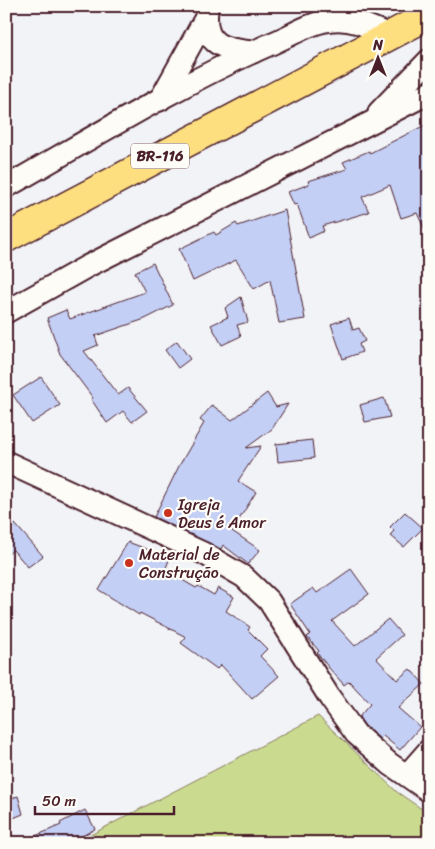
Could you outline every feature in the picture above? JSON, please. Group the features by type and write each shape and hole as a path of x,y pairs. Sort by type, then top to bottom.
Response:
{"highway":[{"name":"BR-116","path":"6,238 429,15"}],"street":[{"path":"6,187 160,100 253,52 317,24 351,6"},
{"path":"207,12 208,32 214,42 228,50 253,52"},
{"path":"160,100 207,12"},
{"path":"317,24 332,20 352,21 391,36"},
{"path":"370,123 429,60"},
{"path":"6,312 88,266 429,93"},
{"path":"6,462 203,553 244,578 269,601 330,698 356,734 407,776 429,791"},
{"path":"407,776 429,750"}],"green space":[{"path":"318,716 397,792 429,814 429,843 75,843"}],"building":[{"path":"429,123 429,239 417,213 401,218 390,185 362,197 369,212 322,226 324,231 309,238 297,204 294,205 288,192 309,184 308,181 347,169 343,162 369,151 370,153"},
{"path":"285,210 305,319 279,323 270,280 254,289 236,260 193,281 179,249 214,232 216,235 236,223 238,226"},
{"path":"153,263 173,305 145,319 95,336 98,345 84,351 118,395 128,388 147,411 132,422 123,411 107,423 91,399 93,398 60,354 47,318 66,310 70,319 145,292 135,272"},
{"path":"241,297 248,322 237,325 241,336 222,345 211,325 228,317 225,308"},
{"path":"349,318 353,330 359,328 365,341 359,344 362,352 343,359 331,324"},
{"path":"177,341 190,359 178,368 165,350"},
{"path":"41,377 60,405 32,423 13,395"},
{"path":"267,393 276,407 288,404 272,429 246,448 261,446 238,481 256,492 232,531 260,550 248,564 223,545 221,549 154,517 179,466 204,423 200,420 212,405 232,420"},
{"path":"384,398 390,417 365,422 360,405"},
{"path":"312,440 314,458 278,462 276,444"},
{"path":"405,512 423,528 404,547 390,535 394,531 390,527"},
{"path":"15,524 43,556 28,567 13,550 6,556 6,531"},
{"path":"128,542 170,558 165,570 196,588 198,586 214,595 218,588 234,597 226,611 250,627 248,630 267,649 260,656 279,676 252,699 221,665 217,669 181,643 186,637 140,613 139,615 99,590"},
{"path":"351,569 369,594 332,621 355,646 388,619 402,635 376,658 397,680 410,669 424,684 398,708 420,727 400,750 383,736 380,739 365,726 359,717 370,704 349,681 344,685 317,653 319,651 307,637 310,634 290,604 313,588 317,593"},
{"path":"18,796 23,814 6,821 6,800"},
{"path":"85,810 95,829 69,843 19,843 61,825 60,823"}],"place":[{"name":"Igreja Deus é Amor","path":"168,513"},
{"name":"Material de Construção","path":"129,563"}]}
